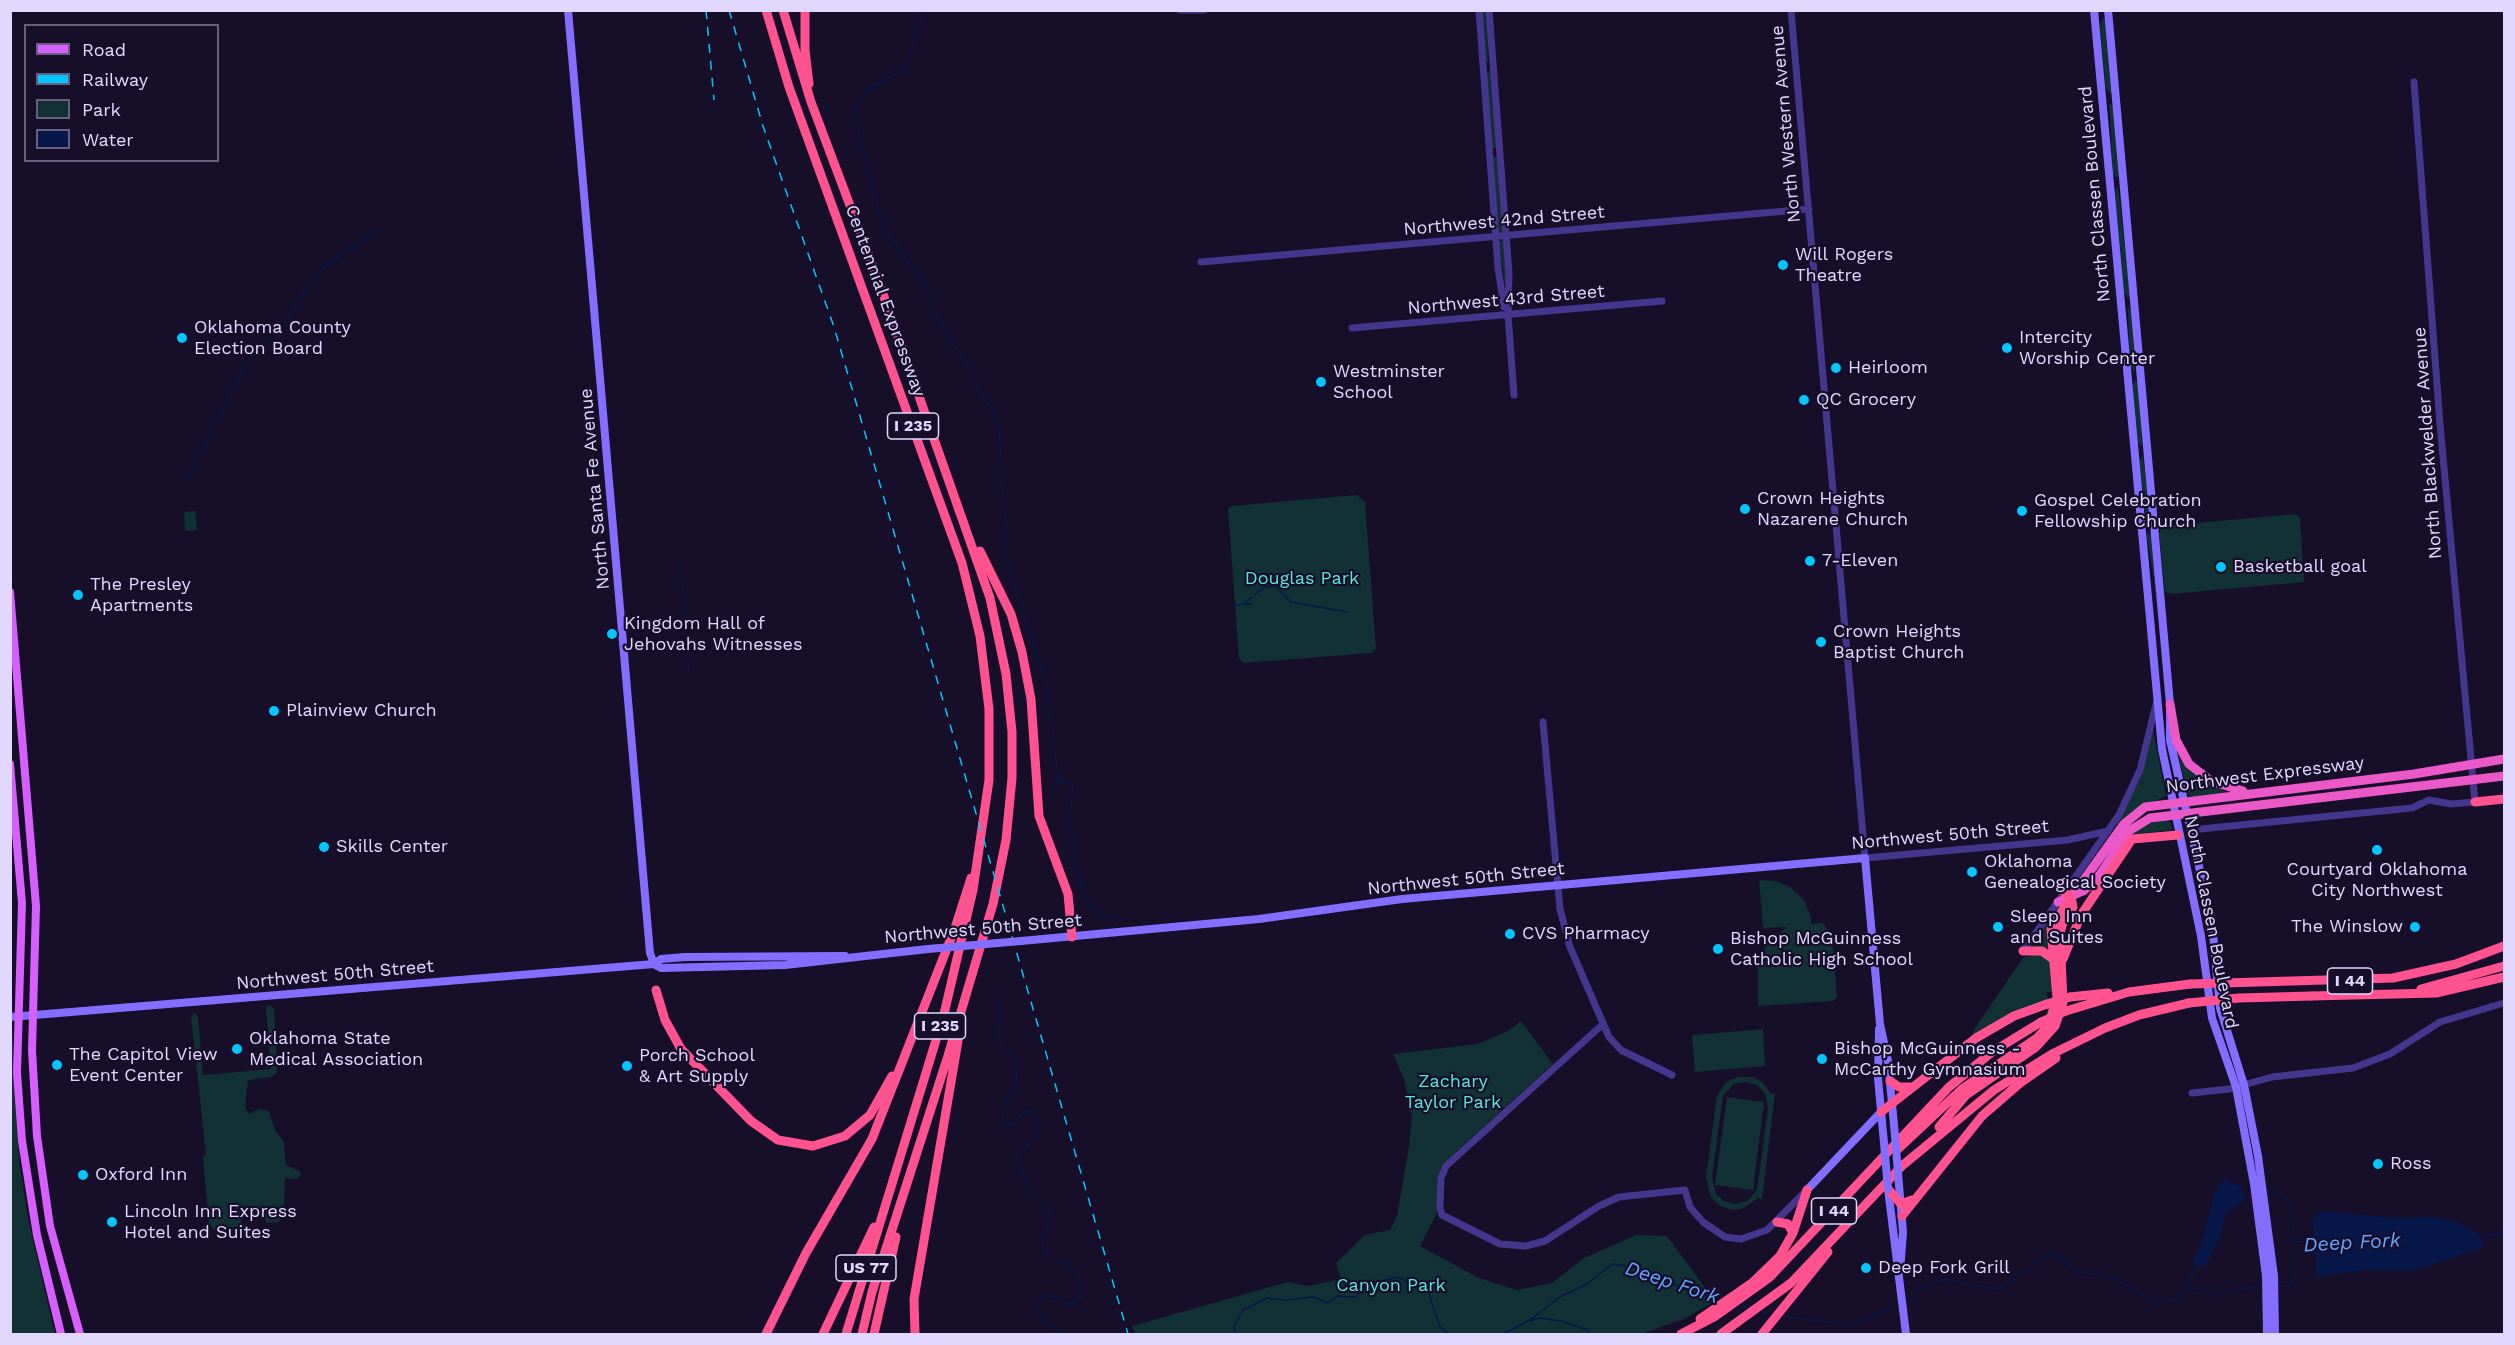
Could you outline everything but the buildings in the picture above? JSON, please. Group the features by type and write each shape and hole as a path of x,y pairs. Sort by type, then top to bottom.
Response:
{"highway":[{"name":"Centennial Expressway","path":"783,10 811,102 979,562 997,625 1006,674 1012,732 1012,778 1000,870 965,1000 906,1190"},
{"path":"805,10 805,50 811,102"},
{"name":"Centennial Expressway","path":"766,13 789,87 936,487 974,607 984,662 990,731 988,780 974,890 944,1014 886,1201"},
{"path":"955,497 1011,614 1018,636 1031,699 1039,816 1068,894 1067,937"},
{"path":"2170,704 2179,748 2189,764 2211,781 2252,793"},
{"name":"Northwest Expressway","path":"2068,895 2124,824 2145,807 2472,766 2505,759"},
{"name":"Northwest Expressway","path":"2097,879 2123,839 2135,826 2150,818 2505,776"},
{"path":"2475,802 2505,799"},
{"path":"2108,831 2124,824"},
{"path":"2061,970 2076,923 2132,839 2178,835"},
{"path":"767,1332 806,1253 872,1138 955,928 981,847"},
{"path":"2058,902 2097,879"},
{"path":"2060,941 2097,879"},
{"path":"1926,1143 1966,1095 2036,1047 2051,1033 2062,1008 2060,941 2063,922 2073,907 2068,895"},
{"path":"1864,1178 1962,1089 2042,1033 2056,1006 2051,929 2068,895"},
{"name":"I 44","path":"1681,1335 1783,1265 1956,1080 2006,1042 2042,1022 2066,1011 2129,992 2190,984 2393,978 2457,964 2505,946"},
{"path":"2023,951 2042,951 2053,958"},
{"path":"2395,995 2469,978 2505,966"},
{"name":"I 44","path":"1721,1335 1777,1295 1926,1143 1994,1090 2088,1035 2139,1015 2190,1003 2239,998 2395,995 2451,990 2505,977"},
{"path":"656,990 669,1030 692,1061 760,1130 778,1140 802,1146 835,1141 851,1133 867,1119 882,1095 924,1008"},
{"path":"1881,1112 1983,1034 2014,1016 2070,997 2129,992"},
{"path":"915,1335 914,1299 965,1000"},
{"path":"1902,1216 1912,1200 1969,1130 1996,1102 2088,1035"},
{"path":"1890,1081 1899,1087 1915,1087"},
{"path":"874,1335 906,1190"},
{"name":"US 77","path":"862,1335 872,1292 906,1190"},
{"path":"1754,1286 1780,1256 1793,1233 1807,1190"},
{"path":"1889,1193 1901,1204 1912,1200"},
{"path":"823,1335 886,1201"},
{"name":"US 77","path":"846,1335 886,1201"},
{"path":"1777,1222 1788,1224 1793,1233"},
{"path":"1763,1334 1818,1269 1844,1229"},
{"path":"1676,1335 1712,1315"}],"main road":[{"name":"North Santa Fe Avenue","path":"568,10 649,940 654,964"},
{"name":"North Classen Boulevard","path":"2094,10 2162,749 2174,802 2178,835 2201,936 2212,1018 2240,1086"},
{"name":"North Classen Boulevard","path":"2108,10 2170,704 2170,740 2212,923 2220,1008 2240,1086 2253,1157 2270,1276 2271,1334"},
{"path":"10,591 36,906 33,1074 42,1181 57,1257 80,1335"},
{"path":"10,764 21,901 14,1017 25,1168 37,1235 61,1335"},
{"name":"Northwest 50th Street","path":"14,1017 654,964 661,968 766,966 831,961 853,956 1259,919 1402,899 1865,858"},
{"name":"North Western Avenue","path":"1865,858 1880,1024 1890,1081 1901,1204 1900,1273"},
{"name":"North Western Avenue","path":"1880,1024 1877,1047 1883,1139 1906,1335"},
{"path":"1807,1190 1881,1112"},
{"path":"1865,1127 1882,1123 1894,1133"},
{"path":"1865,1127 1874,1128 1883,1139"}],"street":[{"path":"1180,12 1204,10"},
{"path":"1479,10 1499,277 1508,315"},
{"path":"1490,10 1509,273 1508,315 1514,395"},
{"name":"North Western Avenue","path":"1791,10 1865,858"},
{"name":"North Blackwelder Avenue","path":"2414,82 2440,424 2475,802"},
{"name":"Northwest 42nd Street","path":"1201,262 1809,209"},
{"name":"Northwest 43rd Street","path":"1352,328 1662,301"},
{"path":"2068,895 2123,808 2140,770 2157,698"},
{"path":"1543,722 1557,885 1563,927 1602,1025 1621,1050 1672,1075"},
{"path":"2190,830 2412,808 2429,800 2451,804 2475,802"},
{"name":"Northwest 50th Street","path":"1865,858 2083,838 2108,831"},
{"path":"2083,838 2094,840 2097,844 2094,853"},
{"path":"2023,951 2058,902"},
{"path":"2192,1093 2240,1086 2272,1077 2319,1074 2374,1062 2440,1022 2505,1003"},
{"path":"1602,1025 1446,1166 1442,1178 1440,1209 1448,1219 1500,1244 1526,1246 1545,1241 1599,1206 1619,1197 1685,1190 1687,1201 1696,1215 1725,1237 1751,1237 1777,1222 1807,1190"}],"green space":[{"path":"1481,11 1487,11 1488,62 1485,61"},
{"path":"2104,17 2113,89 2111,94 2106,89 2100,25"},
{"path":"1491,71 1497,148 1492,148 1486,72"},
{"path":"2109,103 2114,106 2120,175 2117,178 2113,173"},
{"path":"1492,157 1498,157 1503,231 1499,232"},
{"path":"2118,186 2130,295 2128,298 2124,292 2115,192"},
{"path":"1499,241 1504,241 1507,275 1505,285"},
{"path":"2128,307 2132,311 2135,372 2130,367"},
{"path":"2135,380 2139,385 2142,447 2137,441 2132,385"},
{"path":"2143,455 2150,516 2146,519 2139,461"},
{"name":"Douglas Park","path":"1357,495 1365,502 1376,649 1371,653 1243,663 1239,658 1228,509 1232,506"},
{"path":"195,511 197,530 185,531 184,512"},
{"path":"2296,514 2300,518 2304,582 2171,594 2165,592 2159,532 2163,526"},
{"path":"2148,531 2151,536 2156,593 2147,536"},
{"path":"2153,730 2166,796 2134,810 2116,825 2140,779"},
{"path":"2177,751 2214,786 2227,793 2193,797 2188,795"},
{"path":"2167,820 2171,823 2172,830 2133,834 2148,823"},
{"path":"1759,880 1775,881 1790,887 1804,900 1811,917 1811,924 1823,923 1832,938 1837,997 1833,1001 1758,1006 1758,963 1768,942 1787,927 1763,928"},
{"path":"2064,901 2050,924 2047,950 2032,946 2058,905"},
{"path":"2040,953 2051,962 2053,992 2047,992 2048,1001 1969,1041 1975,1028 2023,958"},
{"path":"269,1005 274,1009 277,1072 271,1077 248,1080 245,1107 249,1114 259,1109 269,1111 275,1130 284,1142 286,1165 299,1171 301,1175 297,1179 285,1178 284,1209 279,1222 267,1223 257,1208 251,1208 243,1213 240,1229 220,1232 214,1230 209,1224 203,1156 206,1155 191,1016 195,1013 198,1017 203,1075 271,1069 266,1008"},
{"name":"Canyon Park","path":"1521,1021 1553,1064 1446,1161 1441,1169 1437,1213 1420,1246 1479,1278 1517,1290 1552,1283 1584,1258 1636,1235 1667,1236 1715,1301 1684,1319 1641,1334 1135,1334 1132,1326 1288,1282 1308,1286 1341,1279 1336,1263 1365,1235 1390,1230 1397,1216 1412,1117 1404,1079 1393,1054 1478,1044 1508,1031"},
{"path":"1763,1029 1765,1066 1695,1072 1692,1035"},
{"path":"11,1033 20,1167 28,1218 55,1334 11,1334"},
{"path":"1737,1077 1754,1077 1763,1083 1771,1094 1775,1094 1762,1199 1758,1198 1742,1209 1731,1210 1720,1206 1711,1197 1706,1177 1717,1096 1726,1082","holes":["1745,1082 1757,1085 1765,1093 1768,1109 1757,1190 1747,1201 1735,1204 1724,1201 1716,1194 1712,1177 1723,1096 1734,1084"]},
{"path":"1727,1097 1764,1102 1753,1190 1715,1185"}],"water":[{"path":"2224,1179 2240,1186 2245,1200 2227,1212 2219,1238 2206,1266 2199,1267 2193,1262 2194,1257 2200,1248 2215,1192"},
{"path":"2320,1211 2396,1218 2432,1217 2458,1222 2479,1234 2483,1248 2416,1270 2367,1270 2317,1277 2312,1221"}],"waterway":[{"path":"926,10 905,69 870,88 859,101 857,109 860,140 879,211 889,233 924,282 947,336 971,367 981,395 992,409 999,426 1007,552 1010,569 1044,675 1054,737 1058,787"},
{"path":"187,480 252,355 286,322 307,288 325,266 378,231"},
{"path":"681,562 689,673"},
{"path":"1254,595 1265,587 1275,586 1291,602 1347,612"},
{"path":"1244,604 1252,597"},
{"path":"1232,605 1251,604"},
{"path":"1057,780 1073,784 1070,825 1074,863 1089,904 1103,916 1126,918"},
{"path":"999,988 995,997 1002,1011 996,1033 1006,1051 1018,1062 1016,1081 1002,1111 1004,1123 1011,1125 1025,1111 1031,1110 1038,1120 1038,1134 1017,1157 1029,1191 1051,1209 1050,1223 1042,1244 1050,1259 1069,1264 1077,1273 1083,1297 1073,1303 1064,1303 1055,1297 1044,1295 1038,1304 1041,1318 1064,1334"},
{"path":"2273,1192 2288,1199 2295,1241"},
{"name":"Deep Fork","path":"2480,1239 2504,1231"},
{"name":"Deep Fork","path":"2277,1285 2288,1286 2293,1282 2295,1242 2316,1241"},
{"name":"Deep Fork","path":"1912,1300 1918,1289 1945,1279 1995,1289 2005,1285 2051,1253 2081,1272 2114,1278 2154,1301 2180,1298 2186,1290 2197,1288 2217,1294 2263,1285"},
{"name":"Deep Fork","path":"1503,1334 1530,1320 1560,1297 1587,1284 1612,1264 1635,1267 1692,1292 1722,1300"},
{"path":"2187,1289 2198,1267"},
{"name":"Deep Fork","path":"1235,1334 1234,1326 1243,1310 1267,1298 1286,1300 1313,1297 1328,1303 1338,1296 1355,1297 1368,1285 1397,1277 1428,1291 1440,1327 1449,1334"},
{"name":"Deep Fork","path":"1738,1305 1751,1309"},
{"name":"Deep Fork","path":"1782,1316 1849,1325 1893,1308"},
{"name":"Deep Fork","path":"1758,1311 1774,1315"},
{"path":"1530,1321 1539,1318 1561,1321 1588,1330 1589,1334"}],"railway":[{"path":"706,10 714,100"},
{"path":"729,10 763,126 834,327 1128,1334"}],"place":[{"name":"Will Rogers Theatre","path":"1783,265"},
{"name":"Oklahoma County Election Board","path":"182,338"},
{"name":"Intercity Worship Center","path":"2007,348"},
{"name":"Heirloom","path":"1836,368"},
{"name":"Westminster School","path":"1321,382"},
{"name":"QC Grocery","path":"1804,400"},
{"name":"Crown Heights Nazarene Church","path":"1745,509"},
{"name":"Gospel Celebration Fellowship Church","path":"2022,511"},
{"name":"7-Eleven","path":"1810,561"},
{"name":"Basketball goal","path":"2221,567"},
{"name":"The Presley Apartments","path":"78,595"},
{"name":"Kingdom Hall of Jehovahs Witnesses","path":"612,634"},
{"name":"Crown Heights Baptist Church","path":"1821,642"},
{"name":"Plainview Church","path":"274,711"},
{"name":"Skills Center","path":"324,847"},
{"name":"Courtyard Oklahoma City Northwest","path":"2377,850"},
{"name":"Oklahoma Genealogical Society","path":"1972,872"},
{"name":"Sleep Inn and Suites","path":"1998,927"},
{"name":"The Winslow","path":"2415,927"},
{"name":"CVS Pharmacy","path":"1510,934"},
{"name":"Bishop McGuinness Catholic High School","path":"1718,949"},
{"name":"Oklahoma State Medical Association","path":"237,1049"},
{"name":"Bishop McGuinness - McCarthy Gymnasium","path":"1822,1059"},
{"name":"The Capitol View Event Center","path":"57,1065"},
{"name":"Porch School & Art Supply","path":"627,1066"},
{"name":"Ross","path":"2378,1164"},
{"name":"Oxford Inn","path":"83,1175"},
{"name":"Lincoln Inn Express Hotel and Suites","path":"112,1222"},
{"name":"Deep Fork Grill","path":"1866,1268"}],"park label":[{"name":"Zachary Taylor Park","path":"1453,1092"}]}
